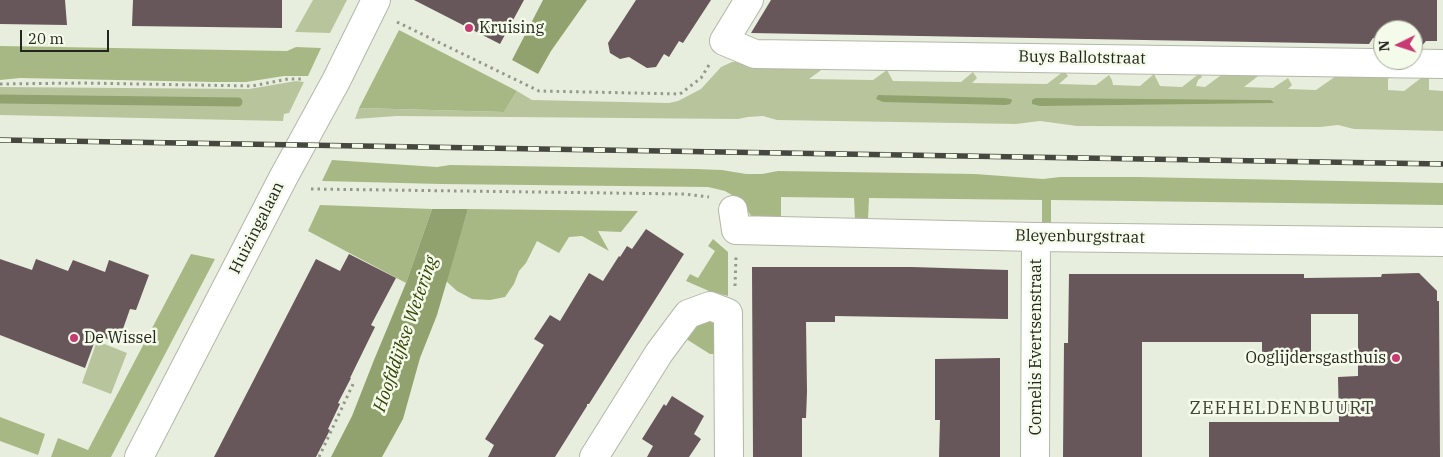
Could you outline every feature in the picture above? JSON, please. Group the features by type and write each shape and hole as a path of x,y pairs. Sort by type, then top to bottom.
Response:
{"street":[{"path":"724,41 749,0"},
{"name":"Huizingalaan","path":"139,457 374,5"},
{"name":"Buys Ballotstraat","path":"724,41 755,54 1443,64"},
{"name":"Bleyenburgstraat","path":"734,220 1036,237 1443,242"},
{"name":"Cornelis Evertsenstraat","path":"1035,457 1036,237"},
{"path":"594,457 659,353 688,314 710,306 728,313 729,457"}],"path":[{"path":"374,5 539,91 680,94 701,78 724,41"},
{"path":"0,84 83,83 252,86 288,79 336,81"},
{"path":"283,178 301,188 321,190 684,194 719,198 734,220 735,297 728,313"},
{"path":"319,457 354,382"}],"shaded area":[{"path":"313,0 347,0 330,33 295,32"},
{"path":"399,30 517,91 504,112 359,108"},
{"path":"0,46 287,51 296,47 321,48 308,76 284,76 246,82 213,82 20,78 0,80"},
{"path":"835,60 809,79 873,80 887,70 893,81 961,82 973,72 977,78 972,83 1047,84 1064,71 1068,76 1059,84 1096,85 1109,75 1113,85 1140,86 1154,74 1160,86 1182,87 1200,73 1202,77 1198,80 1196,86 1205,87 1232,67 1270,67 1244,87 1273,88 1288,78 1292,85 1288,89 1316,90 1346,69 1394,75 1388,79 1388,90 1404,91 1429,72 1429,90 1443,91 1443,131 1354,129 1338,125 1320,127 1077,126 1040,121 1016,124 777,120 763,116 738,119 397,116 355,119 359,108 504,112 517,91 532,100 669,103 678,101 701,89 721,67 732,62"},
{"path":"296,81 304,82 289,113 284,114 283,121 0,115 0,87 249,89"},
{"path":"332,160 437,167 450,165 696,169 722,170 746,174 778,171 975,174 1043,179 1060,177 1138,177 1443,183 1443,205 1051,200 1051,227 1042,227 1042,200 869,198 868,220 855,221 854,198 781,197 781,221 753,218 737,198 725,191 708,187 322,181"},
{"path":"320,205 432,209 406,283 308,231"},
{"path":"468,209 638,211 621,232 598,231 609,251 582,236 569,237 559,253 537,241 505,297 490,300 472,299 457,291 446,281"},
{"path":"713,239 728,252 728,296 709,291 686,281 690,274 698,278 715,251 708,246"},
{"path":"191,254 215,259 111,457 51,457 58,438 88,450"},
{"path":"708,321 717,324 722,354 710,354 683,337 694,327"},
{"path":"97,341 127,353 111,394 82,383"},
{"path":"0,417 45,434 38,455 0,441"}],"water":[{"path":"543,0 587,0 551,51 538,74 512,60"},
{"path":"878,95 1004,98 1011,99 1012,101 1006,105 883,102 876,99"},
{"path":"1036,98 1271,100 1274,103 1040,106 1032,104 1032,100"},
{"name":"Hoofddijkse Wetering","path":"432,209 468,209 437,315 420,358 403,419 382,457 331,457 352,416 406,283"}],"building":[{"path":"0,0 65,0 67,25 0,24"},
{"path":"133,0 282,0 282,28 132,26"},
{"path":"414,0 524,0 500,44"},
{"path":"636,0 711,0 683,43 679,41 669,57 664,54 656,67 647,68 629,57 620,59 610,53 608,43"},
{"path":"771,0 1437,0 1437,41 1426,41 1423,44 1423,20 1373,20 1373,38 1369,44 751,33"},
{"path":"646,229 684,254 555,457 488,457 494,445 485,439 544,345 534,339 550,315 560,321 589,273 603,281 627,246 632,249"},
{"path":"349,254 396,278 371,325 375,327 338,403 340,404 328,429 330,430 316,457 214,457 316,259 340,271"},
{"path":"0,259 32,270 36,259 68,271 73,260 105,272 109,260 149,275 136,310 130,309 118,343 97,335 85,368 0,335"},
{"path":"752,267 912,267 1008,270 1008,319 835,316 835,322 806,322 807,392 806,418 802,418 802,457 753,457"},
{"path":"1419,273 1437,291 1437,301 1439,301 1440,457 1209,457 1209,422 1339,422 1338,377 1358,376 1358,314 1311,314 1311,352 1262,352 1262,342 1142,342 1142,457 1063,457 1064,343 1068,343 1069,274 1304,274 1304,278 1381,277 1382,274"},
{"path":"1000,358 1000,457 939,457 940,420 935,420 935,359"},
{"path":"672,396 704,416 694,434 701,439 689,457 647,457 653,446 642,439 664,404 666,406"}],"waterway":[{"path":"0,99 238,102"}],"railway":[{"path":"0,140 1443,164"}],"place":[{"name":"Kruising","path":"469,28"},
{"name":"De Wissel","path":"74,338"},
{"name":"Ooglijdersgasthuis","path":"1396,358"}],"district":[{"name":"ZEEHELDENBUURT","path":"1282,409"}]}
